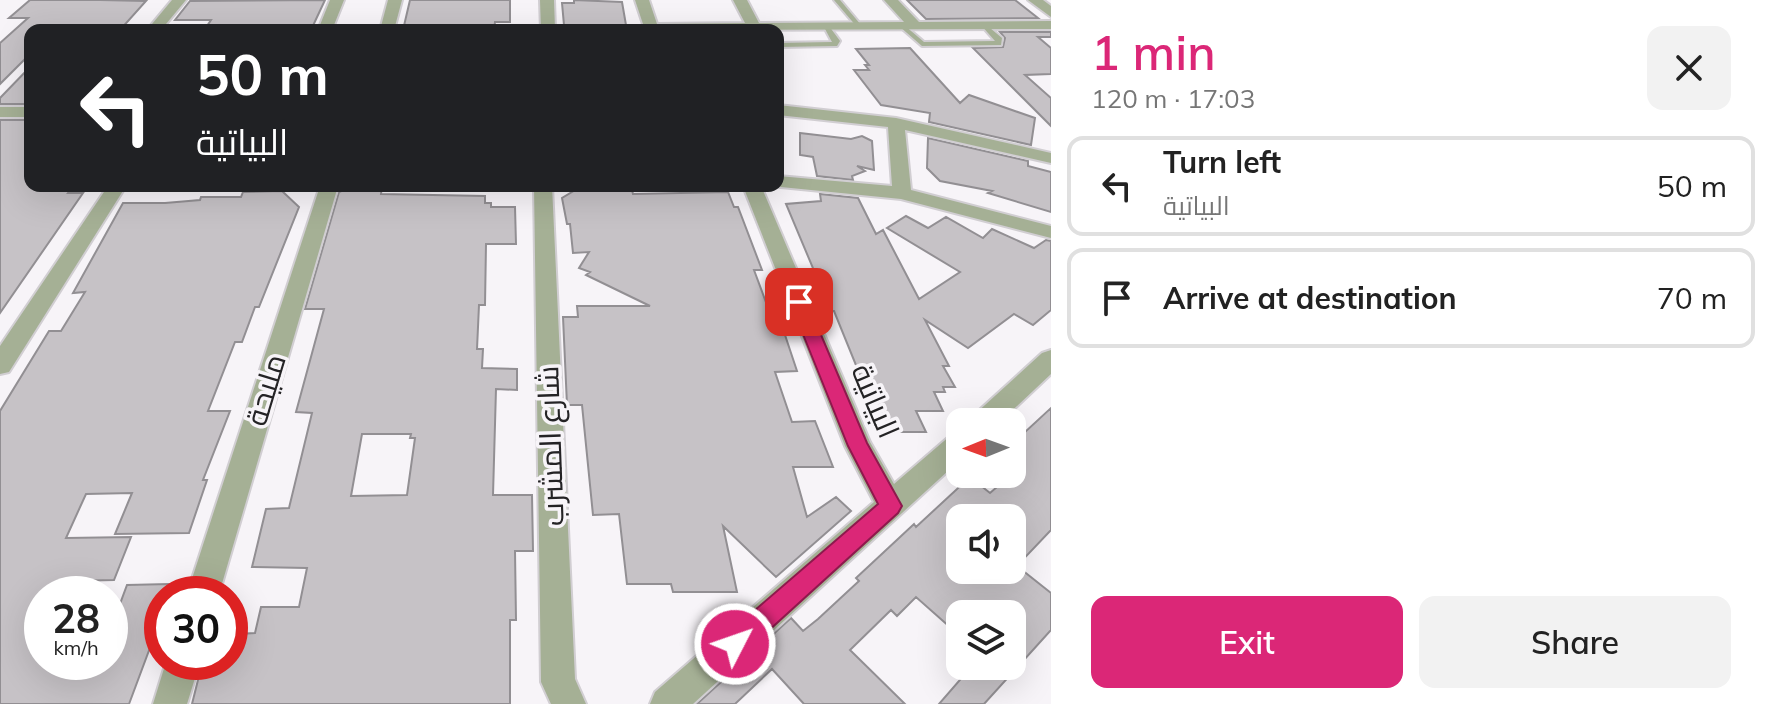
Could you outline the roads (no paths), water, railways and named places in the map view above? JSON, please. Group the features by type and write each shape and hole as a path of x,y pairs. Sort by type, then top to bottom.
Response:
{"street":[{"path":"159,24 179,0"},
{"path":"327,24 337,0"},
{"path":"389,24 395,0"},
{"path":"547,0 548,24"},
{"path":"642,0 649,24"},
{"path":"740,0 753,24"},
{"path":"891,0 908,26"},
{"path":"1035,0 1051,13"},
{"path":"784,28 1051,25"},
{"path":"784,111 896,123 1051,158"},
{"path":"0,112 24,112"},
{"path":"896,123 902,193"},
{"path":"784,183 902,193 1051,232"},
{"path":"0,365 113,192"},
{"name":"مليحة","path":"209,576 327,192"},
{"name":"شارع المشرب","path":"543,192 558,682 569,704"},
{"name":"البياتية","path":"754,192 858,446 891,506"},
{"path":"998,408 1051,359"},
{"path":"667,704 946,456"},
{"path":"170,704 177,680"}],"lane":[{"path":"837,0 859,26"},
{"path":"908,26 922,44 998,43 999,40 984,25"},
{"path":"784,45 834,44 836,41 827,27"}]}
